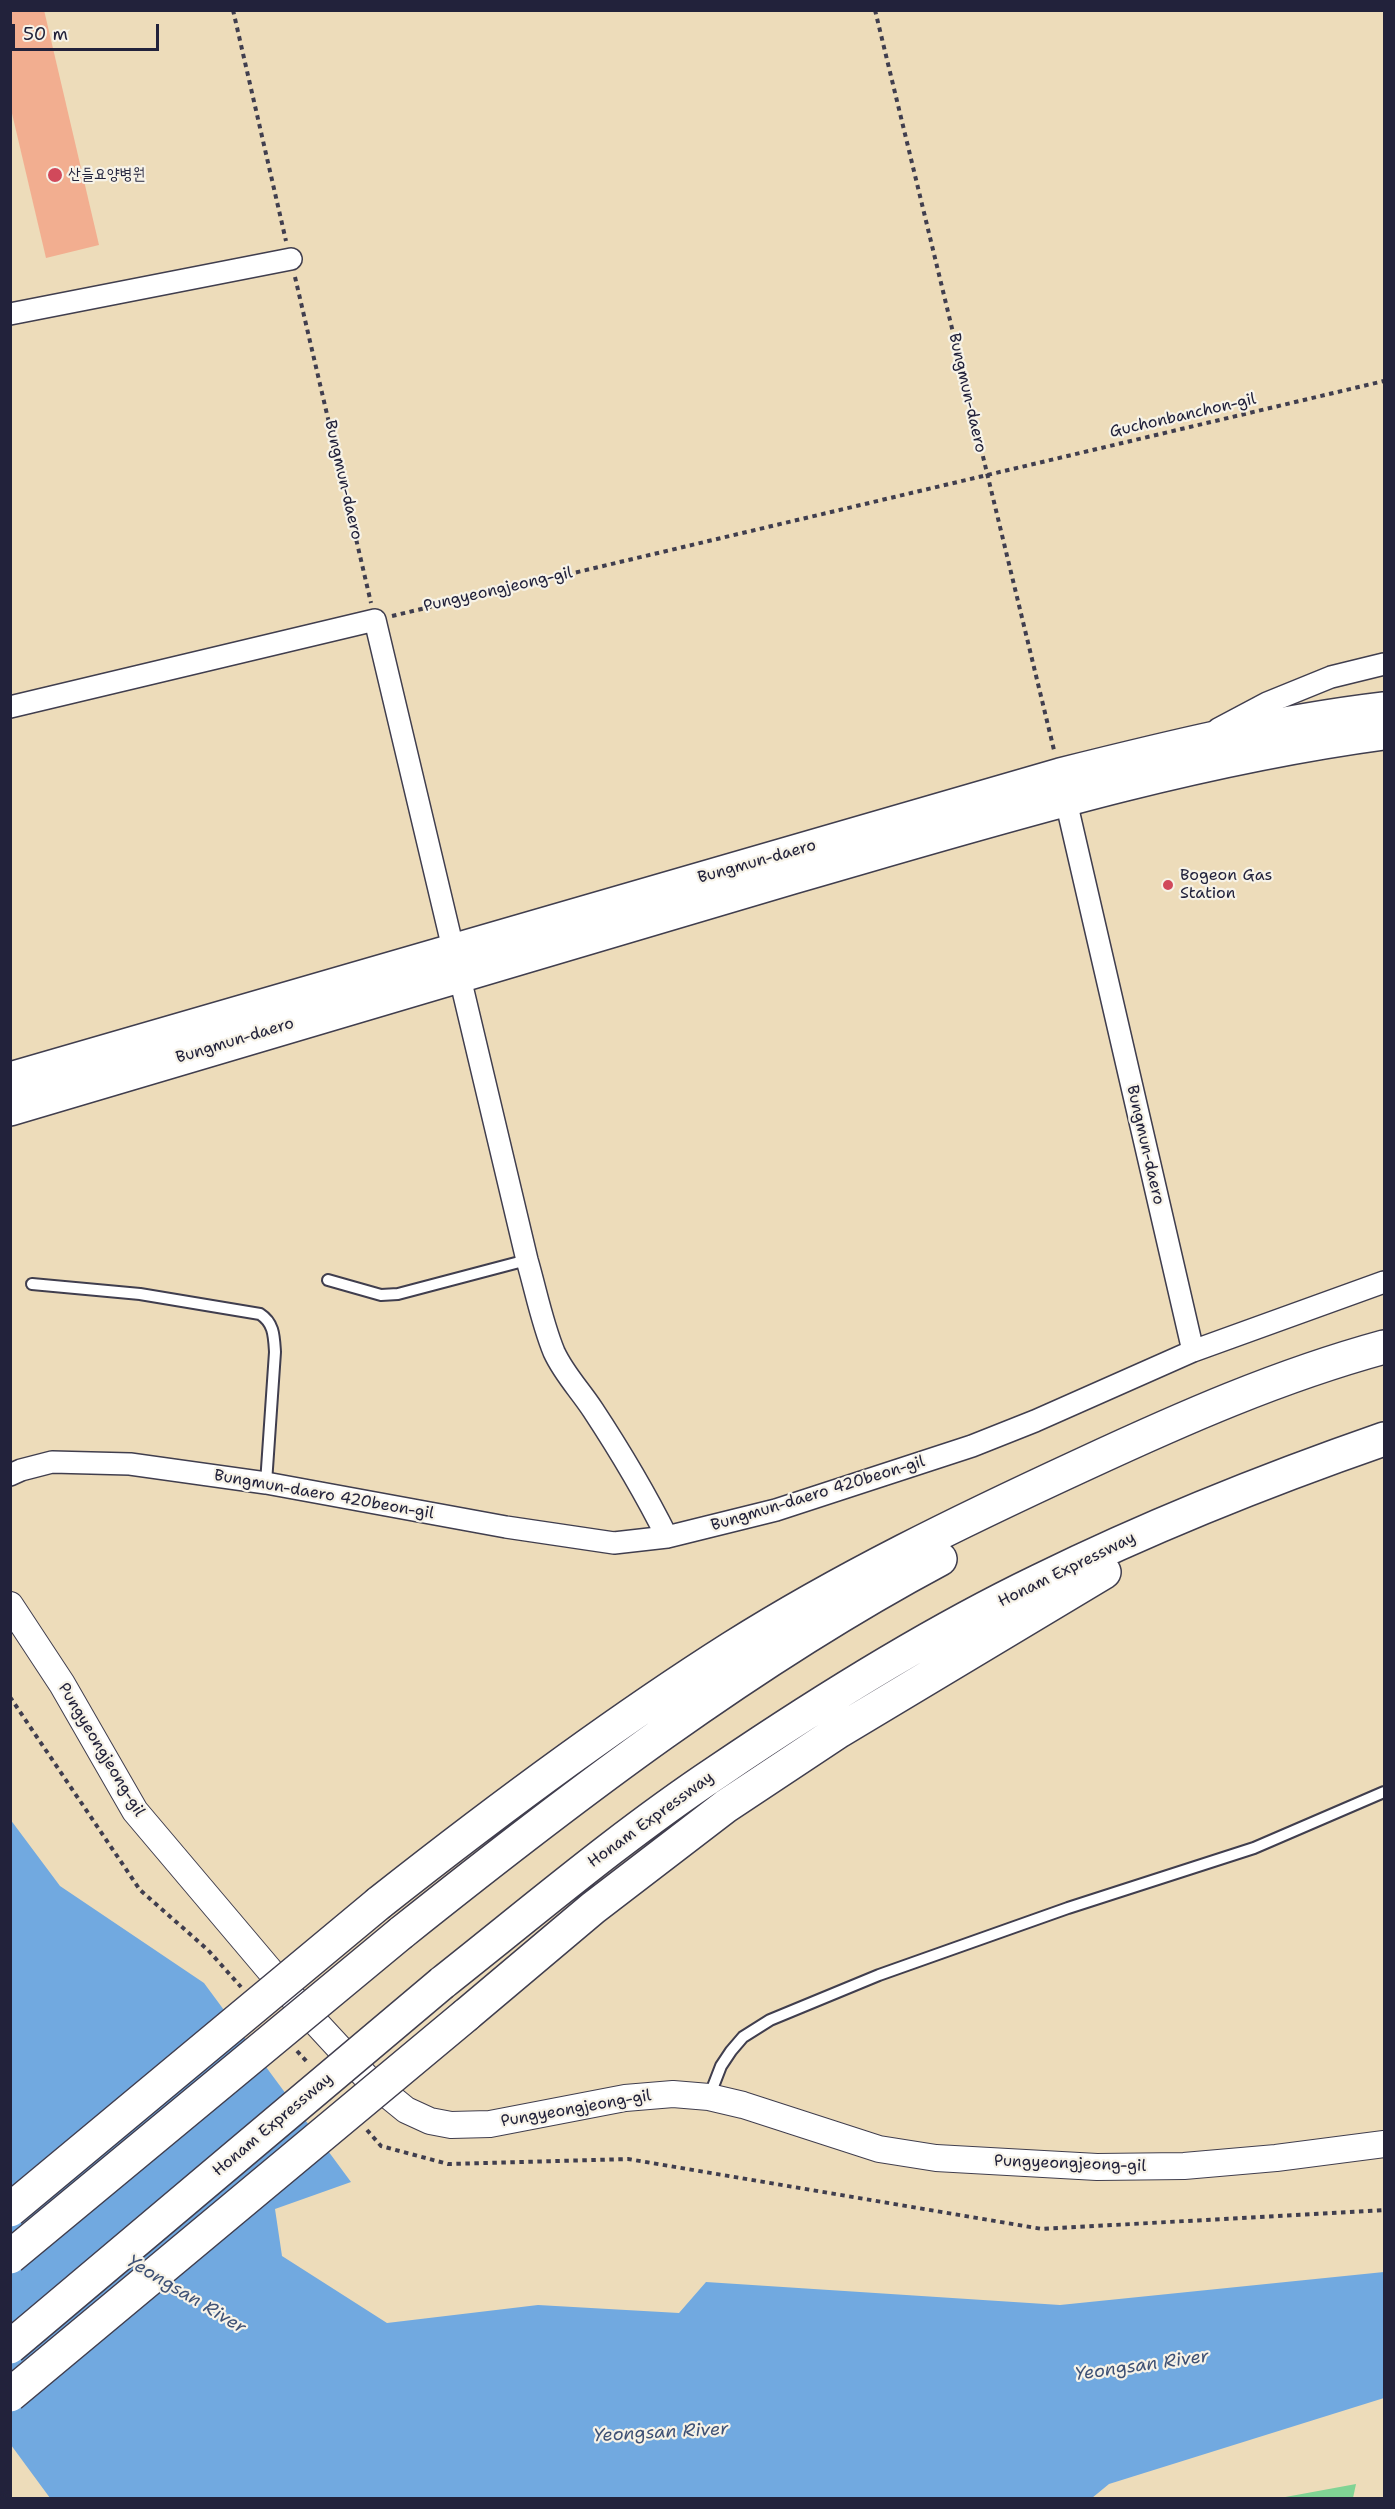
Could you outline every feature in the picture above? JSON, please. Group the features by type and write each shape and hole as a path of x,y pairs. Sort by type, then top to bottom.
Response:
{"main road":[{"name":"Bungmun-daero","path":"10,1079 456,962 1063,787 1196,741 1321,717 1384,709"},
{"name":"Bungmun-daero","path":"1063,787 1384,733"},
{"name":"Bungmun-daero","path":"10,1109 456,962"},
{"path":"10,2210 379,1903 486,1818 628,1717 733,1647 834,1589 1036,1486 1212,1406 1332,1361 1384,1347"},
{"path":"10,2257 491,1861 649,1744 800,1641 910,1575 1112,1470 1206,1428 1384,1359"},
{"name":"Honam Expressway","path":"10,2347 442,1983 615,1845 717,1772 872,1673 1036,1582 1130,1538 1283,1475 1384,1439"},
{"path":"10,2395 593,1908 726,1806 839,1731 1088,1580 1151,1548 1202,1527 1384,1460"}],"street":[{"path":"10,314 291,259"},
{"path":"10,707 375,620 526,1260 555,1353 566,1374 589,1404 633,1474 667,1537"},
{"path":"1196,741 1267,703 1331,677 1384,664"},
{"name":"Bungmun-daero","path":"1063,787 1193,1351"},
{"name":"Bungmun-daero 420beon-gil","path":"10,1475 52,1462 87,1461 130,1464 266,1483 506,1527 614,1543 667,1537 776,1510 972,1446 1035,1421 1193,1351 1384,1282"},
{"name":"Pungyeongjeong-gil","path":"10,1605 62,1684 135,1811 294,1999 368,2079 406,2110 430,2121 451,2125 490,2124 625,2098 673,2094 709,2097 743,2105 879,2150 936,2158 1097,2167 1184,2166 1276,2158 1384,2144"}],"lane":[{"path":"328,1280 381,1295 398,1294 526,1260"},
{"path":"32,1284 140,1294 260,1314 266,1317 274,1332 275,1352 266,1483"},
{"path":"709,2097 721,2066 730,2051 743,2037 770,2020 879,1975 1068,1908 1254,1848 1384,1792"}],"path":[{"name":"Bungmun-daero","path":"233,10 375,620"},
{"name":"Bungmun-daero","path":"875,10 1063,787"},
{"name":"Guchonbanchon-gil","path":"986,474 1384,381"},
{"name":"Pungyeongjeong-gil","path":"375,620 986,474"}],"green space":[{"path":"1356,2484 1353,2498 1280,2498"}],"water":[{"name":"Yeongsan River","path":"10,1819 60,1886 204,1983 351,2182 275,2209 282,2256 387,2323 538,2305 679,2313 706,2282 1060,2305 1384,2272 1384,2398 1109,2484 1092,2498 50,2498 11,2445"}],"building":[{"name":"산들요양병원","path":"10,10 44,10 99,245 46,258 10,105"}],"place":[{"name":"산들요양병원","path":"55,175"},
{"name":"Bogeon Gas Station","path":"1168,885"}]}
